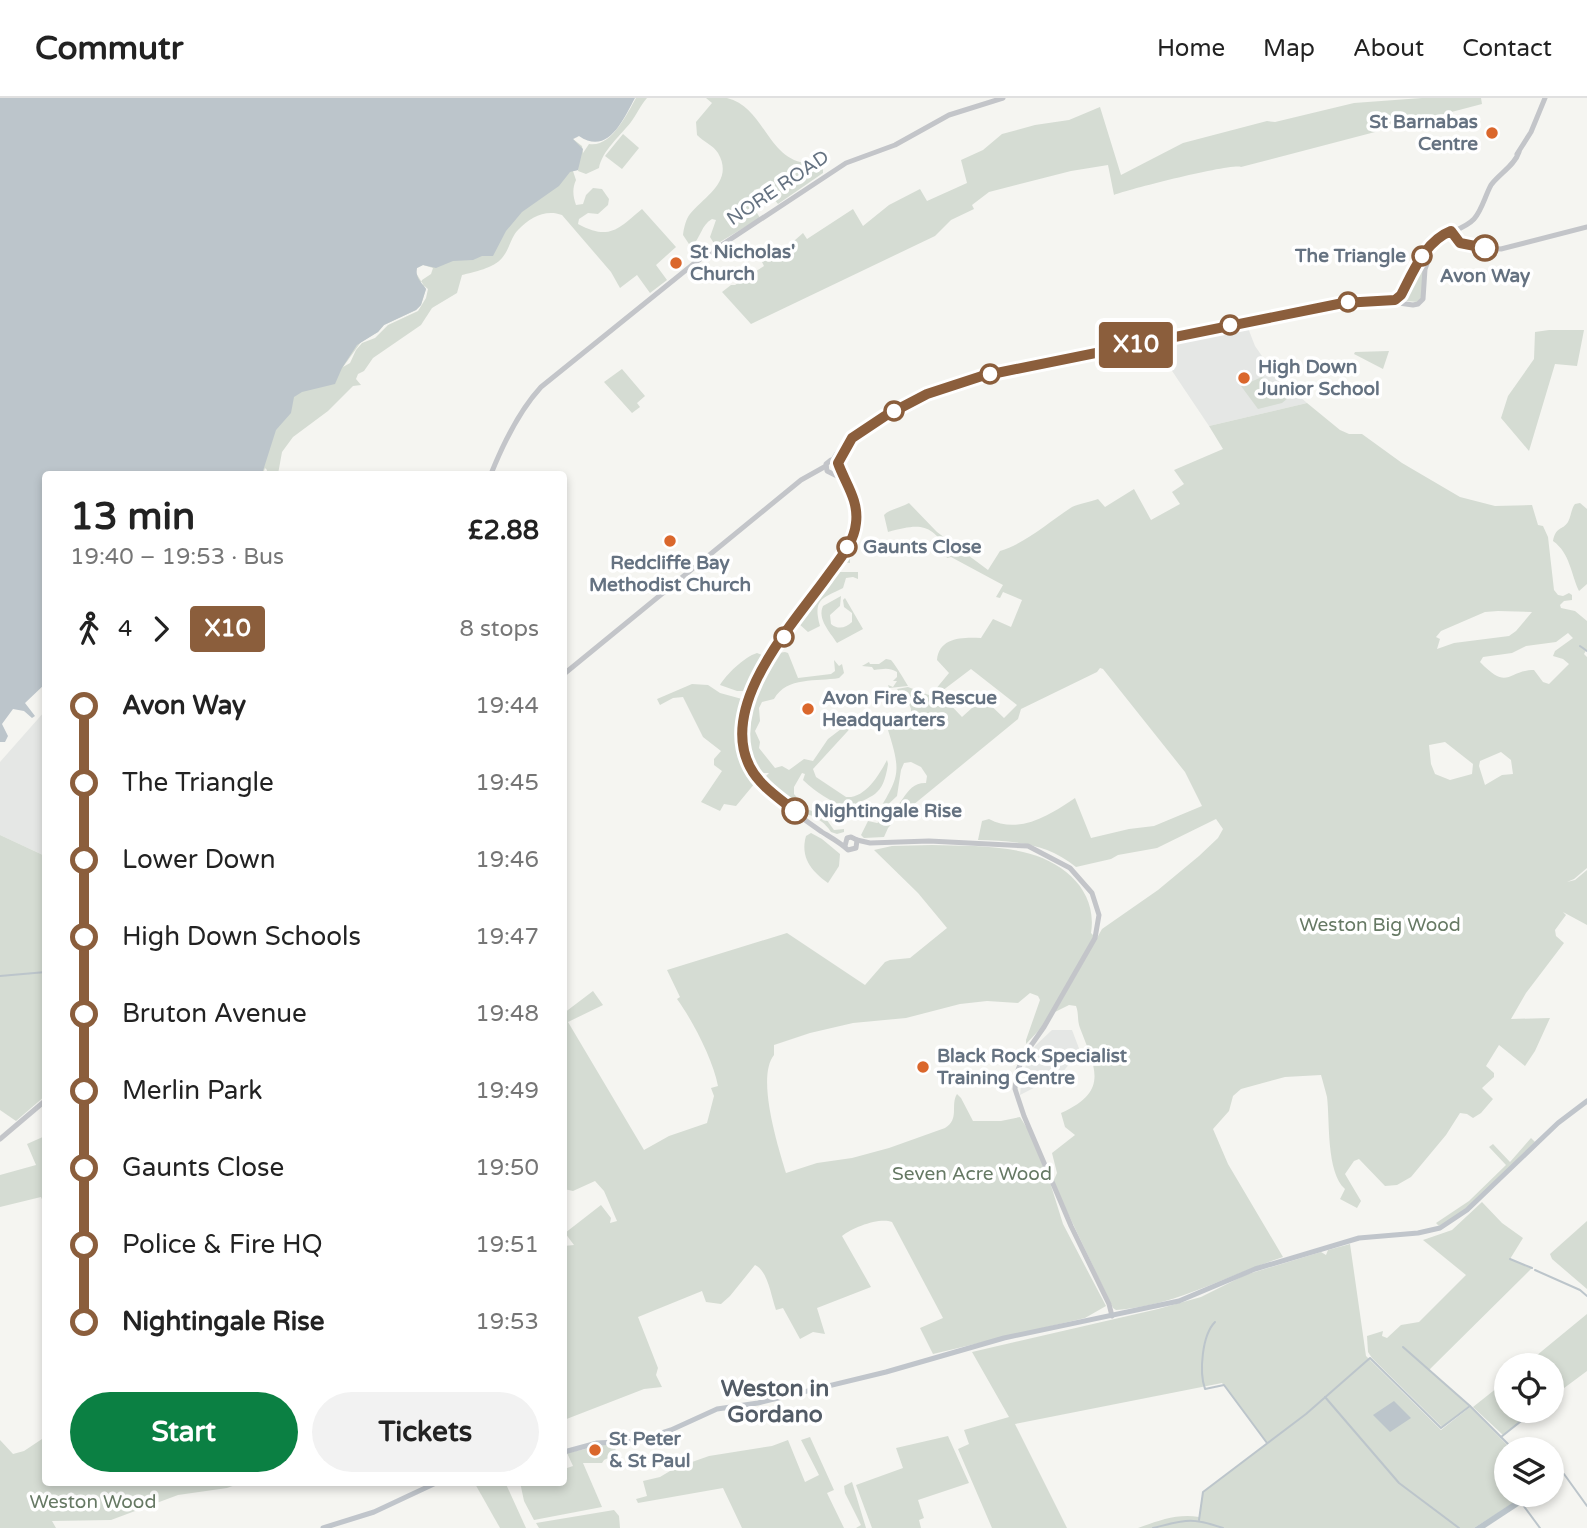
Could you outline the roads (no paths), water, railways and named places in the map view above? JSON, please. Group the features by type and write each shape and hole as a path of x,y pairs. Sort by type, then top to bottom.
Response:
{"main road":[{"path":"567,1451 592,1443 636,1441 671,1430 715,1409 768,1401 886,1372 1014,1336 1179,1301 1247,1272 1341,1243 1372,1236 1409,1234 1440,1228 1467,1210 1558,1124 1587,1101"},
{"path":"323,1528 374,1512 429,1486"}],"street":[{"name":"NORE ROAD","path":"492,471 528,402 541,387 695,262 851,159 895,145 949,116 1003,98"},
{"path":"1389,300 1401,295 1436,240 1475,217 1490,187 1513,162 1531,132 1545,98"},
{"path":"1451,231 1462,244 1499,250 1587,227"},
{"path":"832,473 837,463 838,450 852,438 885,416 927,394 982,376 1343,303 1389,300 1419,304 1423,299 1424,259"},
{"path":"1401,295 1403,300 1411,305"},
{"path":"567,672 801,480 825,466 828,461 837,463"},
{"path":"837,463 856,506 850,541 763,666 752,690 744,725 746,757 755,775 782,801 831,838 852,850 857,844 929,841 1028,846 1070,868 1092,893 1099,915 1096,938 1044,1027 1023,1057 1016,1075 1015,1089 1071,1226 1109,1304 1112,1316"},
{"path":"825,466 851,491"},
{"path":"801,480 832,473"},
{"path":"831,838 851,837 857,844"},
{"path":"845,846 847,838"},
{"path":"0,1139 42,1103"}],"waterway":[{"path":"1580,646 1587,651"},
{"path":"0,976 42,972"},
{"path":"1510,1259 1532,1268"},
{"path":"1535,1270 1580,1290 1587,1296"},
{"path":"1215,1322 1207,1336 1203,1354 1205,1389 1224,1385 1267,1443"},
{"path":"1403,1347 1501,1437"},
{"path":"1199,1520 1203,1492 1306,1414 1370,1358 1441,1428 1470,1406"},
{"path":"1325,1397 1399,1483 1459,1528"},
{"path":"1501,1437 1519,1423"},
{"path":"1564,1474 1587,1506"},
{"path":"1524,1507 1540,1528"},
{"path":"1153,1528 1188,1521 1223,1528"}],"place":[{"name":"St Barnabas Centre","path":"1492,133"},
{"name":"Avon Way","path":"1485,248"},
{"name":"The Triangle","path":"1422,256"},
{"name":"St Nicholas' Church","path":"676,263"},
{"name":"High Down Junior School","path":"1244,378"},
{"name":"Redcliffe Bay Methodist Church","path":"670,541"},
{"name":"Gaunts Close","path":"847,547"},
{"name":"Avon Fire & Rescue Headquarters","path":"808,709"},
{"name":"Nightingale Rise","path":"795,811"},
{"name":"Black Rock Specialist Training Centre","path":"923,1067"},
{"name":"St Peter & St Paul","path":"595,1450"}],"district":[{"name":"Weston in Gordano","path":"775,1402"}],"park label":[{"name":"Weston Big Wood","path":"1380,925"},
{"name":"Seven Acre Wood","path":"972,1174"},
{"name":"Weston Wood","path":"93,1502"}]}
